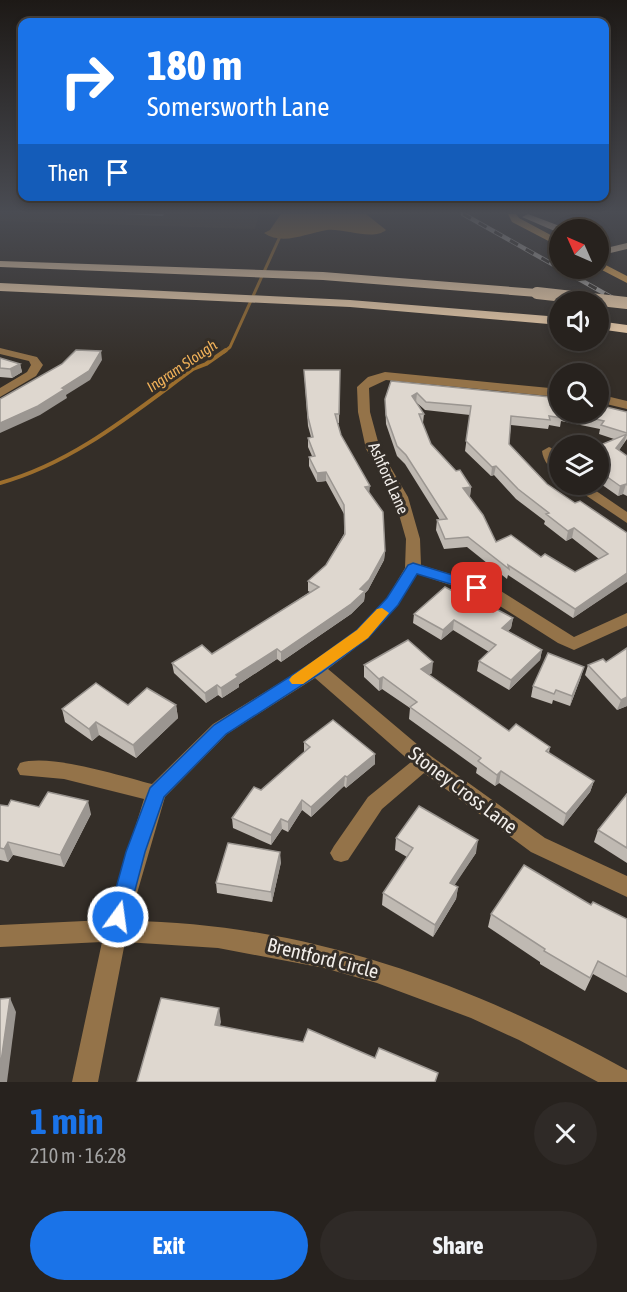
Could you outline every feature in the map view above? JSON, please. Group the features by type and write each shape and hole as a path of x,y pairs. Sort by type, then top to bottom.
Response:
{"highway":[{"path":"18,264 323,276 537,293 627,303"},
{"path":"104,264 147,268"},
{"path":"0,288 176,294 442,308 549,320"},
{"path":"609,327 627,329"}],"main road":[{"path":"609,270 627,280"}],"street":[{"path":"0,351 33,359 37,365 32,374 0,393"},
{"name":"Ashford Lane","path":"413,568 413,539 401,497 374,449 364,412 363,387 372,380 385,376 549,392"},
{"path":"609,401 627,405"},
{"path":"592,495 627,519"},
{"path":"86,1082 115,930 136,852 149,820 156,793 220,729 315,669 363,634 393,602 413,568 456,579 498,596 553,634 574,644 627,619"},
{"name":"Stoney Cross Lane","path":"315,669 424,762 538,845 627,887"},
{"path":"341,854 375,803 424,762"},
{"path":"27,769 64,771 107,779 156,793"},
{"name":"Brentford Circle","path":"0,936 115,930 158,931 265,943 394,976 468,1004 519,1027 623,1082"}],"building":[{"path":"76,350 101,351 89,371 62,388 65,389 38,406 0,423 0,399 62,364"},
{"path":"0,358 20,364 10,369 0,368"},
{"path":"304,370 340,370 339,414 335,414 341,435 370,486 365,487 383,512 385,551 369,580 360,589 365,591 351,604 281,652 277,649 236,675 238,677 221,688 217,685 205,693 172,663 202,645 212,654 319,587 308,581 326,565 345,534 344,505 326,472 317,473 309,457 315,456 308,438 313,437 308,417"},
{"path":"391,381 549,397 549,420 511,416 509,444 549,485 549,495 563,495 575,503 580,501 627,533 627,573 575,609 508,565 509,569 468,537 445,539 437,520 447,519 406,455 397,446 386,415 385,399","holes":["417,393 426,402 471,406 466,441 492,467 496,466 518,489 549,513 546,514 568,531 574,528 608,554 575,572 545,554 541,557 511,535 496,542 483,515 463,488 471,487 460,470 456,471 431,444 419,414 424,414 412,396"]},
{"path":"609,408 627,412 627,433 601,425 609,423"},
{"path":"627,434 616,448 627,456 627,485 620,486 609,478 609,441"},
{"path":"445,587 493,612 496,609 513,618 502,628 542,650 511,680 479,661 496,645 454,620 443,630 414,614"},
{"path":"408,640 433,662 421,669 509,731 516,724 550,747 546,751 594,781 566,814 501,771 497,775 478,761 481,758 410,707 417,702 383,677 379,679 364,665"},
{"path":"627,648 627,697 621,700 588,665 603,659 606,662"},
{"path":"548,653 584,667 572,696 556,690 554,694 533,686"},
{"path":"96,683 128,705 147,688 176,705 133,745 96,722 89,729 62,709"},
{"path":"333,720 375,754 347,777 345,776 311,807 302,800 288,822 281,819 271,835 232,818 254,787 261,790 310,747 304,742"},
{"path":"48,792 88,801 60,855 8,842 4,849 0,848 0,805 8,806 11,800 39,807"},
{"path":"627,794 627,848 598,830"},
{"path":"419,806 478,840 450,883 458,887 435,925 383,893 413,848 396,838"},
{"path":"228,843 280,852 271,892 216,883"},
{"path":"524,865 591,905 593,902 627,919 627,977 598,961 590,978 544,951 545,949 491,914"},
{"path":"10,998 0,1069 0,999"},
{"path":"161,998 219,1008 215,1025 303,1042 308,1029 375,1058 379,1048 438,1073 435,1082 137,1082"}],"waterway":[{"name":"Ingram Slough","path":"224,352 230,347 267,264"},
{"name":"Ingram Slough","path":"0,483 53,463 77,450 125,419 193,369 206,364 226,350"}],"railway":[{"path":"553,264 627,306"}],"slow traffic":[{"path":"297,680 363,634 382,613"}],"route":[{"path":"118,917 136,852 149,820 156,793 220,729 315,669 363,634 393,602 413,568 456,579 477,588"}]}
